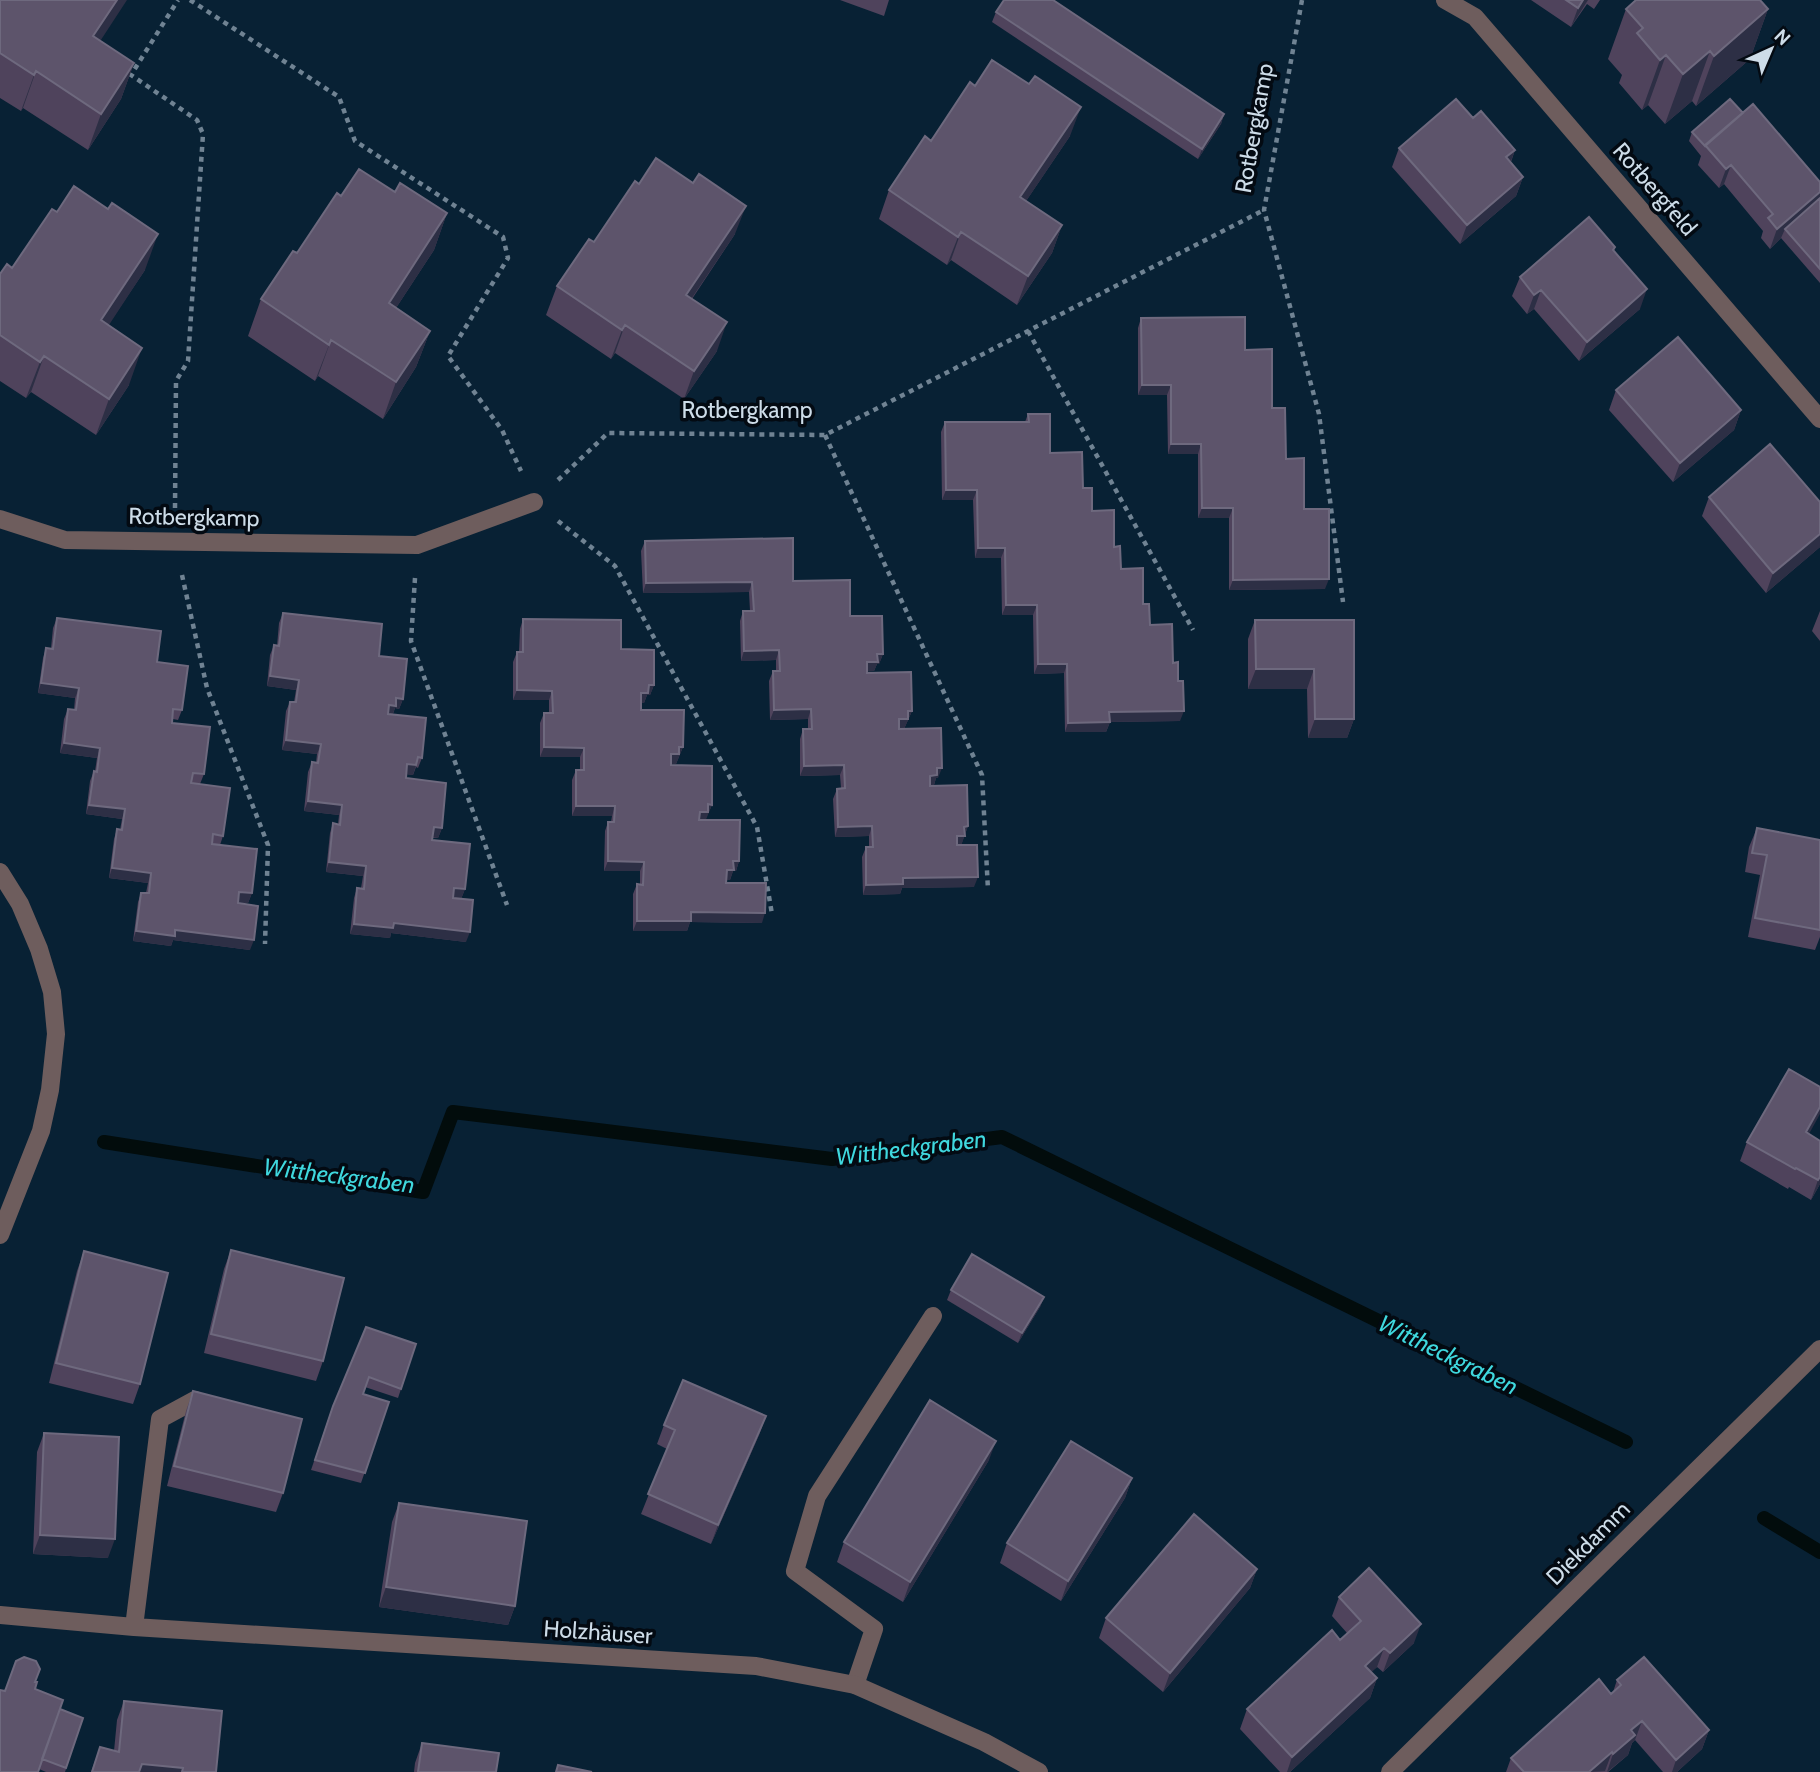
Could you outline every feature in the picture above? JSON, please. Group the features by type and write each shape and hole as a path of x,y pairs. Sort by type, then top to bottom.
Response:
{"street":[{"name":"Rotbergfeld","path":"1445,0 1475,17 1820,419"},
{"name":"Rotbergkamp","path":"0,519 65,540 417,545 534,502"},
{"path":"0,872 20,904 39,949 52,992 56,1034 50,1090 41,1131 0,1235"},
{"path":"855,1685 874,1629 795,1571 817,1496 933,1317"},
{"name":"Diekdamm","path":"1390,1772 1820,1349"},
{"path":"134,1627 160,1419 195,1400"},
{"name":"Holzhäuser","path":"0,1615 134,1627 756,1666 855,1685 984,1742 1039,1772"}],"path":[{"path":"178,0 131,75 197,120 203,134 188,361 176,381 174,541 207,688 268,845 265,944"},
{"path":"190,0 339,97 355,141 503,237 508,258 448,356 502,430 534,502 615,565 757,827 772,914"},
{"name":"Rotbergkamp","path":"534,502 608,433 825,435 1264,210 1302,0"},
{"path":"1264,210 1318,414 1343,602"},
{"path":"1028,331 1193,630"},
{"path":"825,435 982,775 988,890"},
{"path":"417,545 411,641 507,905"}],"building":[{"path":"0,0 117,0 93,36 134,63 101,114 36,71 34,75 0,53"},
{"path":"1004,0 1053,0 1224,114 1202,149 996,12"},
{"path":"1566,0 1583,0 1578,8"},
{"path":"1636,0 1760,0 1768,9 1714,56 1710,51 1683,74 1666,55 1660,60 1637,33 1643,28 1626,9"},
{"path":"992,60 1029,84 1035,76 1081,107 1020,197 1062,225 1028,276 961,232 958,237 889,190 925,136 931,141 970,82 975,86"},
{"path":"1456,99 1473,118 1481,111 1515,150 1506,157 1523,177 1467,225 1399,148"},
{"path":"1730,99 1743,113 1705,146 1692,132"},
{"path":"1753,104 1820,182 1820,192 1777,229 1768,218 1773,214 1731,165 1726,169 1705,145"},
{"path":"656,158 693,183 699,174 746,206 686,295 727,322 694,371 625,325 622,330 557,286 589,239 594,242 635,181 639,184"},
{"path":"359,169 395,192 400,183 447,213 389,303 430,331 396,382 331,340 329,345 261,299 293,251 297,253 337,193 341,196"},
{"path":"74,186 108,209 112,203 158,234 101,320 142,348 109,399 44,356 40,362 0,335 0,274 7,264 12,268 52,209 57,212"},
{"path":"1820,198 1820,269 1785,229"},
{"path":"1589,217 1647,289 1587,342 1541,290 1534,295 1520,277"},
{"path":"1245,317 1245,350 1272,349 1272,408 1285,408 1286,459 1304,458 1304,509 1329,509 1329,579 1233,580 1233,508 1202,508 1201,444 1171,444 1171,385 1142,385 1141,318"},
{"path":"1678,337 1741,410 1680,463 1616,390"},
{"path":"1028,414 1050,414 1050,453 1082,452 1083,488 1092,488 1092,511 1114,510 1114,547 1120,546 1121,569 1143,568 1143,604 1149,604 1150,625 1172,624 1173,663 1178,662 1178,681 1183,681 1184,711 1109,712 1110,722 1068,723 1067,664 1038,664 1037,605 1006,605 1005,548 978,548 977,490 946,490 945,422 1029,422"},
{"path":"1770,444 1820,502 1820,534 1773,573 1709,497"},
{"path":"793,538 793,581 850,580 850,616 882,616 883,654 877,654 878,662 867,662 867,673 911,672 912,711 908,711 908,719 899,719 899,729 941,728 942,768 937,768 937,775 930,776 930,786 967,785 968,826 964,827 965,836 957,836 957,845 977,845 978,877 903,878 903,884 866,885 866,847 873,847 872,826 838,827 837,789 845,788 844,765 804,766 803,729 812,729 811,709 774,710 773,671 780,671 779,650 744,651 743,611 754,611 752,582 646,583 645,541"},
{"path":"283,613 382,624 379,656 407,659 403,699 396,698 396,706 389,705 388,714 426,718 422,758 418,757 416,765 407,764 406,778 446,783 442,828 434,827 432,840 470,844 465,889 454,888 453,898 473,900 470,932 394,923 393,928 354,924 357,888 364,889 366,866 329,862 333,823 340,825 342,805 308,801 312,762 318,763 321,744 286,740 290,702 296,702 299,680 270,676 274,645 279,646"},
{"path":"57,618 161,631 157,662 188,666 182,710 173,709 172,723 210,727 204,774 193,773 191,783 230,788 223,836 213,834 212,844 257,849 252,893 239,892 238,903 258,906 254,940 175,930 175,936 136,931 141,893 149,893 151,873 112,868 117,829 122,830 125,809 89,805 100,748 64,743 68,709 76,710 79,688 41,683 46,648 53,649"},
{"path":"523,619 621,620 621,649 654,650 654,685 649,685 648,693 641,693 641,710 684,710 683,747 679,747 679,754 671,754 671,765 712,766 712,805 708,804 708,812 700,812 699,820 740,820 739,861 733,861 734,870 727,870 726,883 766,883 765,913 691,912 691,921 637,921 637,884 643,885 644,862 608,861 608,822 614,822 615,806 576,806 576,770 584,770 584,748 544,747 544,713 553,713 552,691 517,690 517,652 523,652"},
{"path":"1255,620 1354,620 1354,719 1315,719 1314,669 1256,669"},
{"path":"1757,828 1820,840 1820,930 1755,918 1767,855 1752,853"},
{"path":"1789,1069 1820,1087 1820,1107 1806,1132 1820,1141 1818,1180 1747,1142"},
{"path":"231,1250 344,1278 323,1361 211,1334"},
{"path":"84,1251 168,1273 140,1384 56,1363"},
{"path":"972,1254 1044,1297 1022,1333 951,1290"},
{"path":"366,1327 416,1344 401,1389 369,1377 363,1394 389,1402 365,1473 315,1460 333,1406"},
{"path":"683,1380 766,1416 718,1525 648,1494 675,1430 664,1425"},
{"path":"193,1391 302,1419 283,1493 174,1466"},
{"path":"930,1400 996,1441 910,1582 844,1542"},
{"path":"44,1433 119,1437 115,1539 40,1535"},
{"path":"1071,1441 1132,1478 1068,1581 1007,1543"},
{"path":"399,1503 527,1521 515,1606 386,1587"},
{"path":"1194,1514 1257,1569 1170,1673 1106,1618"},
{"path":"1369,1568 1421,1624 1390,1653 1384,1648 1365,1666 1377,1678 1292,1757 1247,1709 1332,1630 1340,1640 1361,1621 1339,1597"},
{"path":"24,1657 36,1661 40,1669 35,1689 63,1700 38,1772 0,1772 0,1690 5,1691 16,1661"},
{"path":"1644,1657 1709,1730 1676,1760 1642,1721 1631,1730 1635,1735 1589,1772 1524,1772 1511,1758 1599,1679 1611,1694 1621,1685 1617,1680"},
{"path":"124,1701 222,1711 216,1772 182,1772 183,1768 142,1764 139,1772 92,1772 100,1747 119,1752"},
{"path":"60,1709 83,1718 66,1768 42,1759"},
{"path":"422,1743 499,1753 496,1772 418,1772"},
{"path":"558,1765 592,1772 556,1772"}],"waterway":[{"name":"Wittheckgraben","path":"104,1142 423,1192 453,1112 832,1159 1002,1137 1626,1442"},
{"name":"Wittheckgraben","path":"1764,1518 1820,1552"}]}
